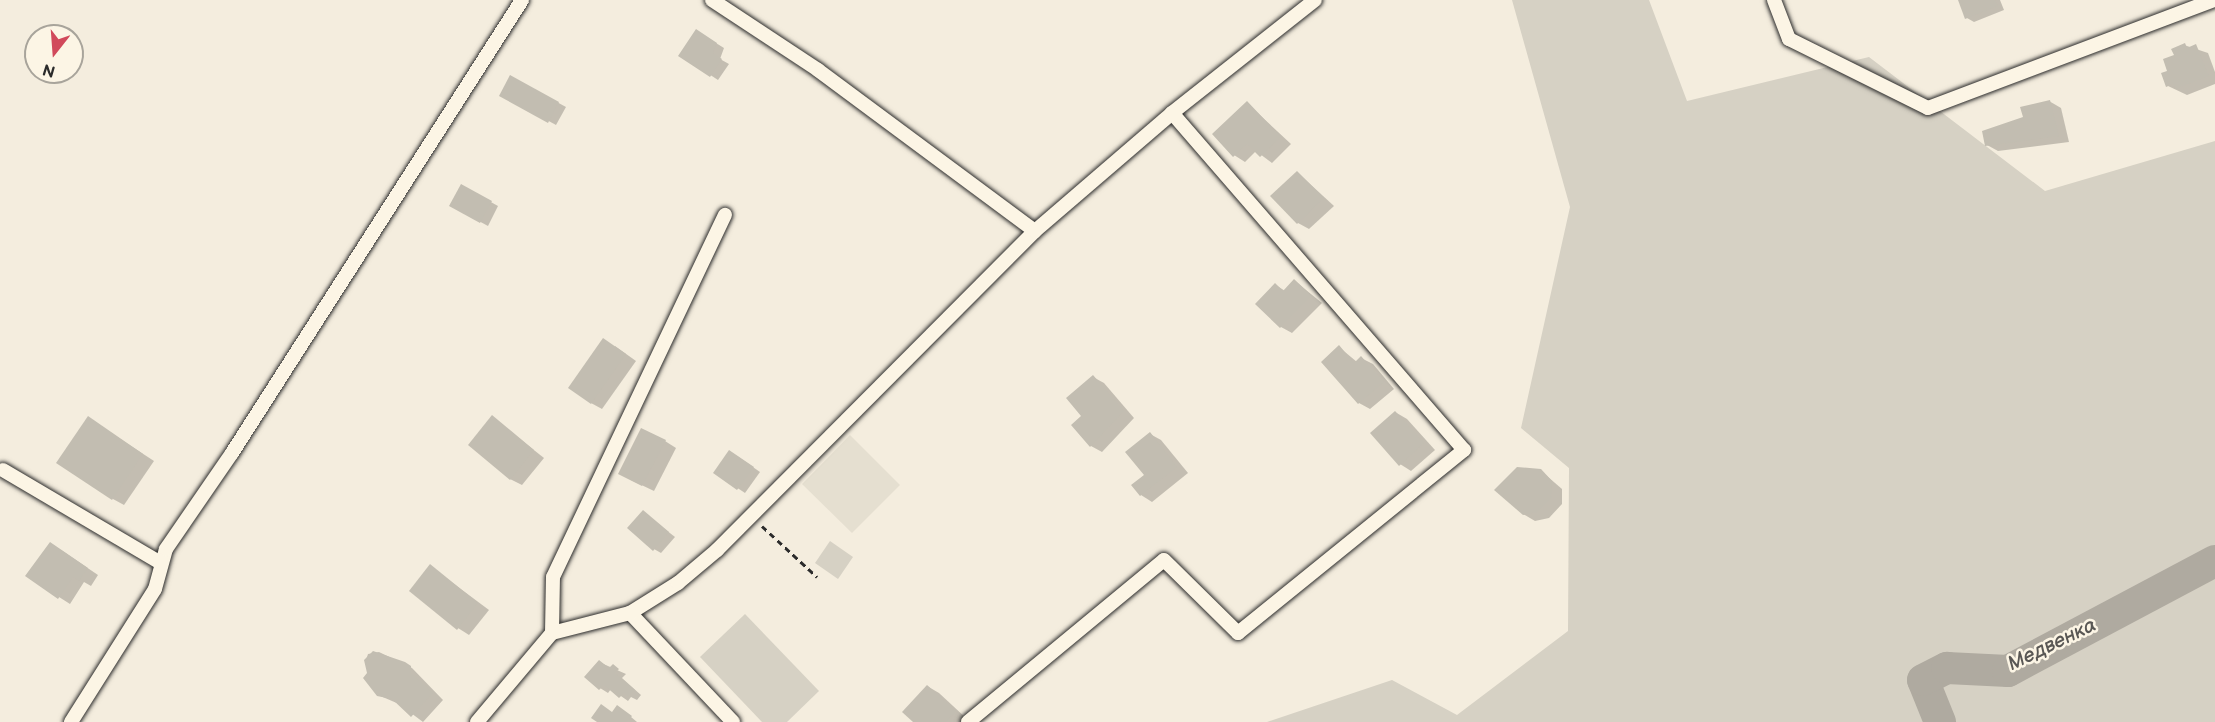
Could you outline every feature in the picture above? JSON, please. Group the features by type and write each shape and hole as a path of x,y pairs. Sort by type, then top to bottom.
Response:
{"street":[{"path":"71,722 155,589 166,549 232,453 522,0"},
{"path":"712,0 818,70 1035,231"},
{"path":"477,722 552,633 630,613 678,583 752,516 860,403 1035,231 1172,112 1315,0"},
{"path":"1774,0 1789,39 1928,108 2214,0"},
{"path":"968,722 1164,560 1238,633 1464,450 1172,112"},
{"path":"552,633 553,577 726,215"},
{"path":"3,470 161,563"},
{"path":"630,613 733,722"}],"path":[{"path":"752,516 817,577"}],"shaded area":[{"path":"1512,0 1649,0 1687,101 1869,57 2045,191 2215,141 2215,722 1267,722 1392,680 1457,715 1568,631 1569,468 1521,428 1570,207"},
{"path":"850,435 900,485 852,533 802,484"},
{"path":"830,541 853,557 838,579 815,563"},
{"path":"745,614 819,691 787,722 762,722 700,657"}],"building":[{"path":"1958,0 1995,0 1998,6 1965,19"},
{"path":"696,29 717,43 713,53 722,59 710,77 678,56"},
{"path":"2185,43 2187,48 2196,44 2209,76 2175,89 2173,84 2166,87 2161,73 2167,71 2163,59 2174,55 2171,49"},
{"path":"510,75 559,102 548,123 499,96"},
{"path":"2050,100 2059,136 1985,146 1982,131 2023,117 2020,107"},
{"path":"1247,101 1281,137 1260,157 1247,144 1233,157 1212,134"},
{"path":"1297,171 1324,198 1297,224 1270,196"},
{"path":"461,184 492,201 480,223 449,206"},
{"path":"1294,279 1312,296 1280,328 1255,304 1275,283 1283,291"},
{"path":"603,338 626,354 591,404 568,388"},
{"path":"1339,345 1354,363 1361,356 1384,382 1358,404 1321,362"},
{"path":"1093,375 1124,411 1090,447 1071,425 1081,416 1066,398"},
{"path":"1395,411 1424,443 1399,466 1370,433"},
{"path":"492,415 534,450 510,480 468,445"},
{"path":"88,416 143,454 112,500 56,463"},
{"path":"641,428 666,440 642,486 618,474"},
{"path":"1150,432 1177,467 1140,496 1131,485 1144,475 1125,452"},
{"path":"729,450 754,467 737,490 713,473"},
{"path":"1517,467 1541,469 1552,481 1551,498 1537,512 1523,515 1494,490"},
{"path":"643,510 669,532 653,551 627,528"},
{"path":"50,542 88,568 79,581 73,577 58,599 25,576"},
{"path":"430,564 478,603 457,630 409,591"},
{"path":"373,651 411,666 411,673 433,693 411,717 392,699 377,696 363,678 367,673 364,660"},
{"path":"599,660 609,668 613,664 619,669 615,673 635,690 628,697 624,693 619,698 604,685 599,690 584,677"},
{"path":"927,685 956,711 946,722 913,722 902,712"},
{"path":"601,704 612,712 617,705 632,716 627,722 597,722 591,718"}],"waterway":[{"name":"Медвенка","path":"1940,722 1923,680 1947,668 2008,671 2215,561"}]}
